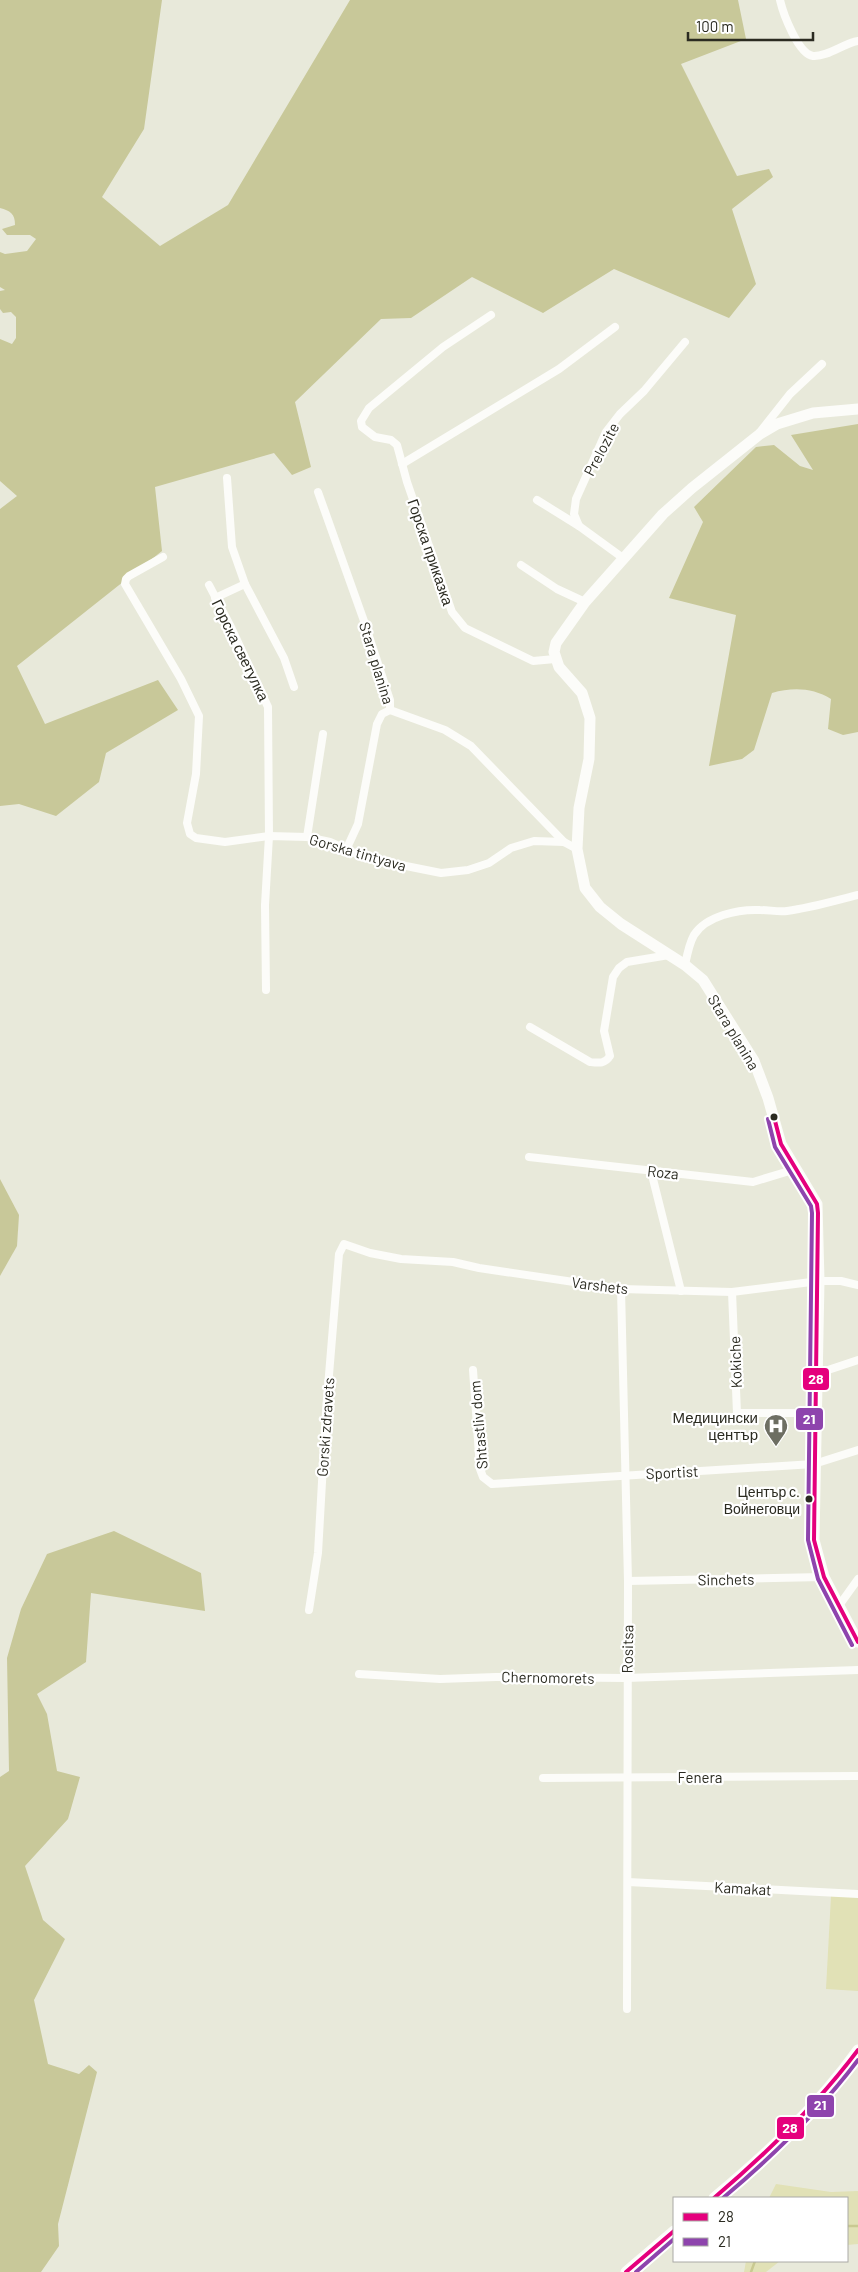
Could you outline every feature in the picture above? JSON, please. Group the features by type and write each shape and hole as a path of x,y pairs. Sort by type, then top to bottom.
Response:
{"street":[{"path":"780,0 784,16 795,36 804,51 812,56 858,41"},
{"name":"Горска приказка","path":"491,314 412,371 369,408 361,421 365,431 375,437 395,443 452,612 461,624 533,661 555,660"},
{"path":"402,464 558,369 615,327"},
{"name":"Prelozite","path":"579,526 574,514 576,499 606,432 620,414 644,391 685,342"},
{"path":"760,434 767,421 790,394 822,364"},
{"path":"555,660 556,643 585,602 663,514 692,488 760,434 777,424 812,413 858,410"},
{"path":"227,478 232,547 245,584 284,658 294,687"},
{"name":"Stara planina","path":"318,492 364,621 390,700 390,710 444,730 471,746 564,842"},
{"path":"537,500 579,526 623,558"},
{"name":"Gorska tintyava","path":"163,557 129,576 125,584 181,679 199,716 196,774 187,823 190,834 196,838 225,842 269,836 307,837 330,842 366,858 441,872 468,870 489,863 510,848 534,840 564,842 577,849"},
{"path":"521,565 557,589 585,602"},
{"path":"215,598 245,584"},
{"name":"Горска светулка","path":"209,585 268,707 269,836 265,905 266,990"},
{"name":"Stara planina","path":"555,660 582,694 590,718 589,759 579,808 577,849 585,888 600,907 703,980 754,1061 774,1117 781,1144 816,1204 819,1281 814,1540 824,1577 858,1642"},
{"path":"346,850 358,824 377,724 382,714 390,710"},
{"path":"307,837 323,734"},
{"path":"684,965 694,935 702,926 714,919 730,913 808,908 858,895"},
{"path":"530,1027 590,1062 601,1063 607,1061 610,1056 604,1031 613,977 619,968 627,962 669,955"},
{"name":"Roza","path":"529,1157 753,1182 796,1169"},
{"path":"651,1171 681,1291"},
{"name":"Varshets","path":"344,1244 370,1253 401,1259 453,1262 479,1268 621,1288 732,1292 819,1281 841,1281 858,1285"},
{"name":"Gorski zdravets","path":"309,1610 318,1553 329,1366 340,1254 344,1244"},
{"name":"Rositsa","path":"621,1288 628,1581 626,1678 628,1778 627,2009"},
{"name":"Kokiche","path":"732,1292 736,1413 816,1413"},
{"path":"816,1374 858,1360"},
{"name":"Shtastliv dom","path":"473,1370 480,1469 485,1480"},
{"name":"Sportist","path":"485,1480 492,1484 814,1464 858,1450"},
{"name":"Sinchets","path":"628,1581 824,1577"},
{"path":"838,1607 858,1579"},
{"name":"Chernomorets","path":"359,1674 440,1679 496,1677 626,1678 858,1670"},
{"name":"Fenera","path":"543,1778 858,1776"},
{"name":"Kamakat","path":"628,1882 858,1894"},
{"path":"715,2197 794,2128 840,2075 858,2050"},
{"path":"626,2272 673,2232"}],"green space":[{"path":"0,0 162,0 144,129 102,197 160,246 228,205 350,0 738,0 746,39 681,64 737,176 769,169 773,177 732,209 756,284 729,318 614,269 543,313 472,277 411,318 381,319 295,402 311,467 292,475 274,453 155,487 162,551 17,666 45,724 158,680 178,710 106,753 99,782 56,816 19,804 0,806 0,509 17,496 0,481 0,339 12,344 16,338 16,317 11,312 3,313 0,309 0,291 5,290 0,287 0,252 5,254 27,251 36,239 30,235 7,235 2,229 15,225 11,213 0,208"},
{"path":"858,424 858,732 843,735 828,729 831,699 824,695 795,689 780,691 772,693 754,750 742,759 709,766 736,615 669,598 703,522 694,507 756,447 774,445 800,466 813,470 791,435"},
{"path":"0,1179 19,1215 17,1246 0,1276"},
{"path":"114,1531 201,1573 205,1611 91,1593 86,1662 37,1694 47,1714 57,1771 80,1777 68,1819 25,1866 43,1920 65,1939 34,2000 48,2064 79,2074 89,2065 97,2072 58,2224 59,2246 41,2272 0,2272 0,1777 9,1771 7,1658 21,1609 47,1554"},
{"path":"831,1896 858,1897 858,1991 826,1989"},
{"path":"776,2184 831,2192 858,2191 858,2244 848,2245 848,2197 770,2197"},
{"path":"746,2262 779,2262 766,2272 744,2272"}],"waterway":[{"path":"848,2226 858,2226"},
{"path":"751,2272 755,2262"}],"transit line":[{"name":"28","path":"774,1117 781,1144 817,1204 814,1540 824,1577 858,1642"},
{"name":"21","path":"768,1119 775,1147 811,1206 808,1540 818,1579 852,1645"},
{"name":"28","path":"715,2197 753,2164 808,2110 858,2050"},
{"name":"21","path":"724,2197 795,2133 858,2060"},
{"name":"28","path":"626,2272 673,2232"},
{"name":"21","path":"636,2272 673,2240"}],"place":[{"name":"Медицински център","path":"776,1447"},
{"name":"Център с. Войнеговци","path":"809,1499"}]}
